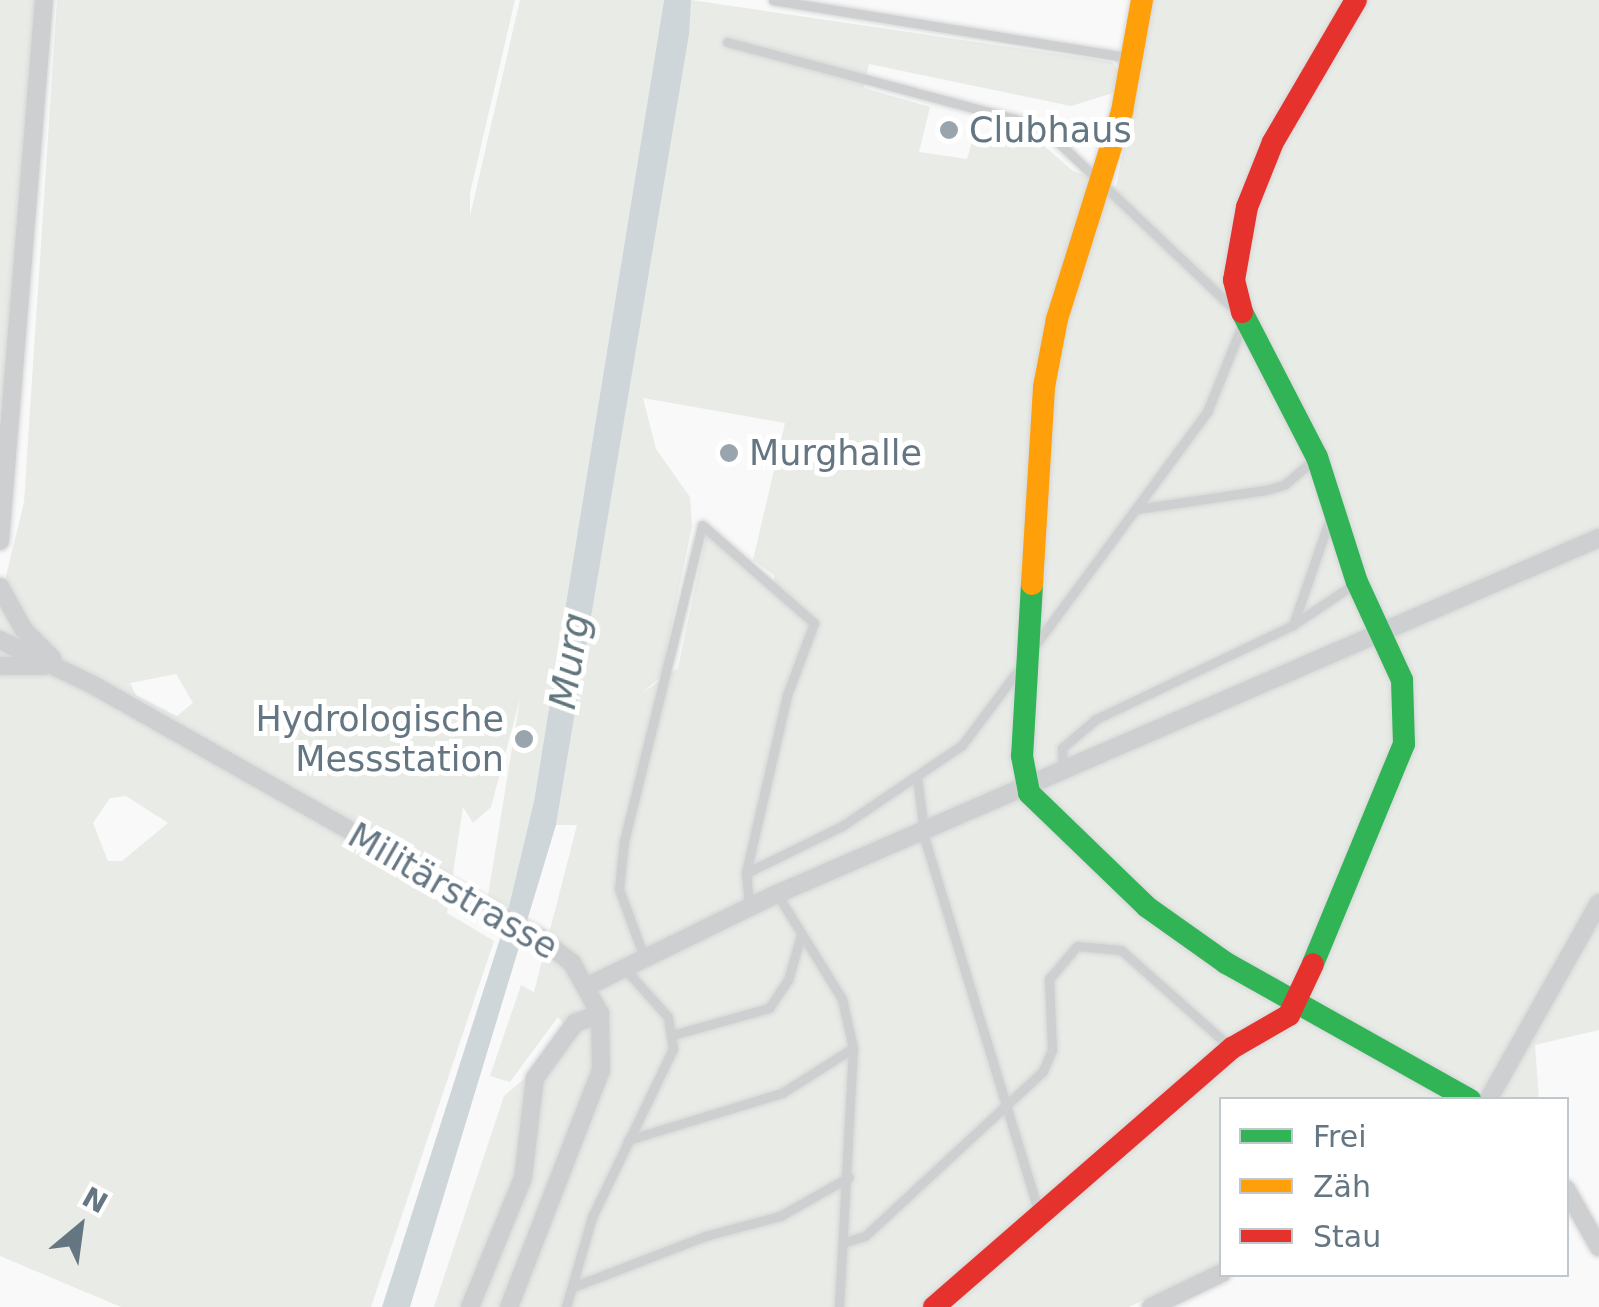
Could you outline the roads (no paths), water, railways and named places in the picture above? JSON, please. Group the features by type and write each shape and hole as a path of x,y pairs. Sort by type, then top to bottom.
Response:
{"street":[{"path":"0,542 44,0"},
{"path":"1142,0 1133,58 1101,186 1056,318 1044,386 1027,656 1027,784 1040,809 1147,907 1294,1006 1464,1097"},
{"path":"934,1307 1232,1048 1294,1006 1404,744 1402,680 1358,582 1317,458 1244,319 1234,280 1247,207 1273,142 1356,0"},
{"path":"588,986 749,906 1599,538"},
{"name":"Militärstrasse","path":"0,587 24,630 63,669"},
{"name":"Militärstrasse","path":"0,640 63,669 540,938 588,986 600,1014 604,1043 596,1096 509,1307"},
{"name":"Militärstrasse","path":"0,666 63,669"},
{"path":"1490,1097 1599,903"},
{"path":"470,1307 523,1178 535,1078 575,1023 600,1014"},
{"path":"1569,1194 1599,1247"},
{"path":"1151,1307 1219,1274"}],"lane":[{"path":"773,0 1133,58"},
{"path":"727,42 1022,121 1057,142 1244,319 1207,412 1027,656 982,726 842,826 746,873"},
{"path":"1137,509 1284,485 1317,458"},
{"path":"1293,626 1333,507"},
{"path":"645,960 619,889 624,841 702,525 814,624 788,695 746,873 749,906"},
{"path":"1063,767 1062,748 1096,720 1293,626 1358,582"},
{"path":"917,776 923,830 1040,1216"},
{"path":"777,894 842,999 853,1048 850,1176 840,1307"},
{"path":"676,1034 770,1008 788,980 801,935"},
{"path":"845,1242 865,1236 1043,1071 1052,1050 1049,979 1077,946 1120,950 1232,1048"},
{"path":"625,969 676,1034"},
{"path":"566,1307 592,1218 676,1034"},
{"path":"628,1140 782,1094 853,1048"},
{"path":"573,1287 705,1236 780,1216 850,1176"}],"water":[{"name":"Murg","path":"664,0 691,0 689,34 556,825 410,1307 382,1307 505,923 534,801"}],"place":[{"name":"Clubhaus","path":"949,130"},
{"name":"Murghalle","path":"729,453"},
{"name":"Hydrologische Messstation","path":"524,739"}]}
